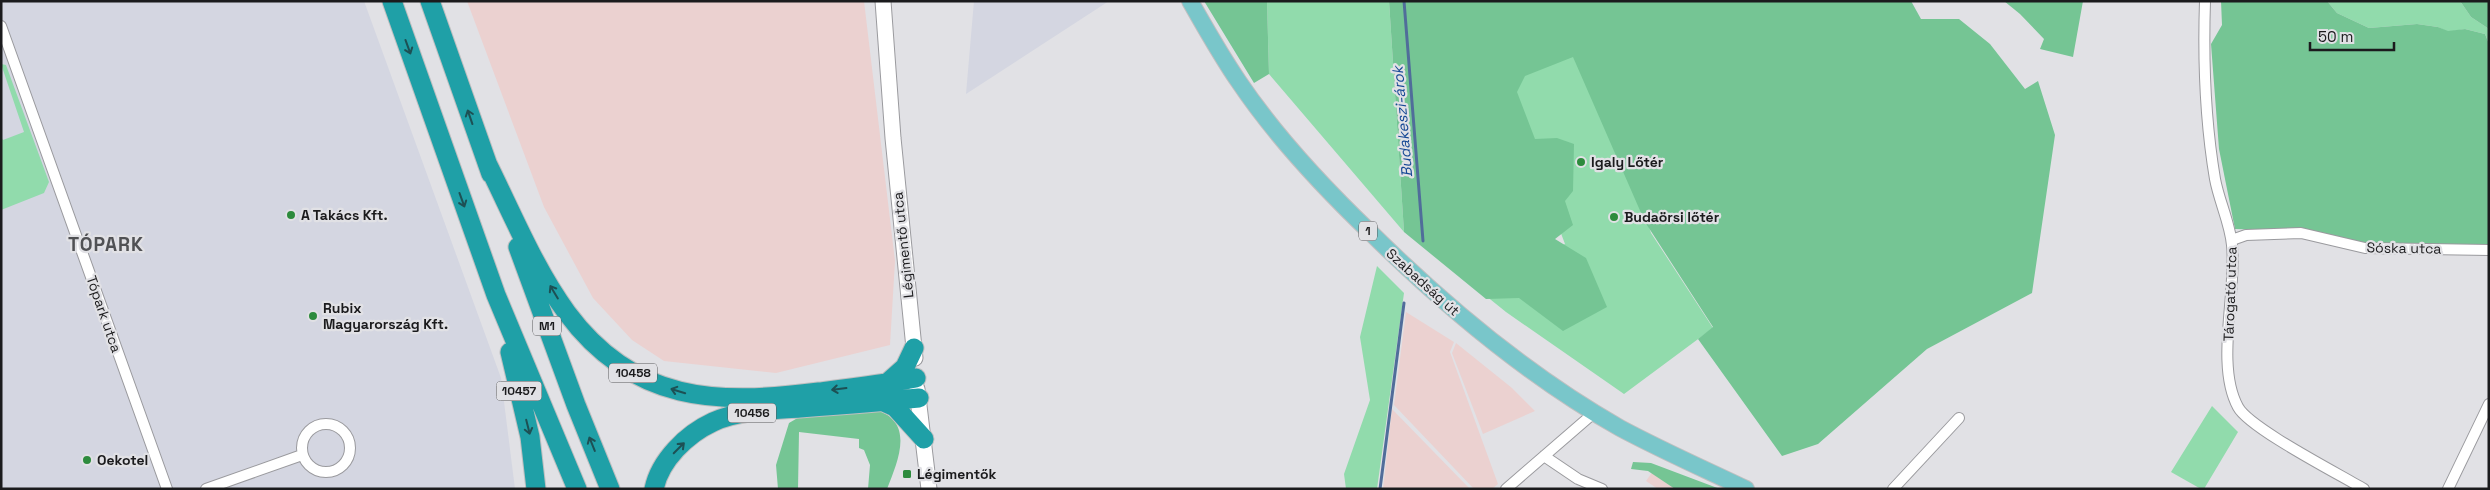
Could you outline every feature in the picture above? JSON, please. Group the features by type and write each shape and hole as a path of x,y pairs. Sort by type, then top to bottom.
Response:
{"highway":[{"name":"M1","path":"392,1 496,295 577,489"},
{"name":"M1","path":"430,1 576,405 610,489"},
{"name":"10458","path":"487,163 540,269 566,312 591,342 627,370 694,396 721,399 886,392 916,378"},
{"name":"10457","path":"496,295 530,438 536,489"},
{"path":"914,348 905,367 886,392 895,407 924,439"},
{"name":"10456","path":"654,489 659,475 672,455 691,436 715,422 760,412 886,392 919,398"}],"main road":[{"name":"Légimentő utca","path":"882,1 916,378 929,489"},
{"name":"Szabadság út","path":"1190,1 1239,83 1301,161 1412,274 1474,327 1595,412 1652,444 1746,489"}],"street":[{"name":"Tárogató utca","path":"2205,1 2205,82 2211,154 2216,186 2232,240 2227,361 2238,407 2254,424 2364,489"},
{"name":"Tópark utca","path":"1,26 168,489"},
{"name":"Sóska utca","path":"2232,240 2246,235 2301,233 2365,248 2489,250"},
{"path":"2448,489 2489,404"},
{"path":"1506,489 1595,412"},
{"path":"1893,489 1959,418"},
{"path":"333,424 342,430 348,439 350,449 346,462 335,470 322,472 310,466 302,455 302,444 305,434 318,425 333,424"},
{"path":"206,489 302,455"},
{"path":"1544,456 1578,479 1602,489"}],"shaded area":[{"path":"1,1 364,1 501,378 515,489 1,489"},
{"path":"467,1 864,1 895,261 890,345 776,373 664,361 632,340 593,298 544,207"},
{"path":"974,1 1109,1 966,94"},
{"path":"1406,312 1454,342 1450,352 1498,484 1492,489 1474,489 1394,405"},
{"path":"1456,343 1512,388 1535,411 1483,434 1452,353"},
{"path":"1392,409 1470,489 1383,489"},
{"path":"1653,471 1681,489 1658,489 1646,481"}],"green space":[{"path":"1204,1 1267,1 1269,74 1254,83"},
{"path":"1267,1 1389,1 1404,232 1269,74"},
{"path":"1389,1 1911,1 1921,19 1959,19 1990,44 2025,89 2038,81 2055,135 2032,293 1927,349 1818,444 1782,456 1698,339 1713,327 1645,222 1573,57 1525,76 1517,92 1535,139 1557,138 1574,144 1573,191 1565,201 1573,225 1555,239 1586,258 1607,307 1563,331 1519,298 1486,299 1404,232"},
{"path":"2004,1 2083,1 2073,57 2040,49 2044,39 2020,14"},
{"path":"2221,1 2327,1 2337,13 2369,28 2417,24 2438,27 2448,31 2465,29 2485,34 2489,44 2489,247 2355,244 2312,231 2235,229 2219,149 2211,44 2222,25"},
{"path":"2327,1 2460,1 2471,17 2489,29 2489,44 2485,34 2465,29 2448,32 2438,27 2417,24 2369,28 2337,13"},
{"path":"2460,1 2489,1 2489,29 2471,17"},
{"name":"Budaörsi lőtér","path":"1588,36 1651,233 1713,328 1624,394 1506,312 1470,283 1565,244 1500,71"},
{"path":"1,64 6,65 49,182 44,193 1,210 1,137 3,140 24,132"},
{"path":"1377,266 1404,293 1377,489 1346,489 1344,474 1370,400 1360,337"},
{"path":"2212,406 2238,432 2204,489 2201,489 2171,472"},
{"path":"879,411 890,417 897,425 900,435 898,456 887,489 868,489 870,465 864,450 859,448 859,439 799,432 798,489 778,489 776,465 789,423 801,416"},
{"path":"1633,462 1651,463 1720,489 1675,489 1648,471 1631,469"}],"waterway":[{"name":"Budakeszi-árok","path":"1404,1 1423,241"},
{"name":"Budakeszi-árok","path":"1380,489 1404,303"}],"place":[{"name":"Igaly Lőtér","path":"1581,162"},
{"name":"A Takács Kft.","path":"291,215"},
{"name":"Budaörsi lőtér","path":"1614,217"},
{"name":"Rubix Magyarország Kft.","path":"313,316"},
{"name":"Oekotel","path":"87,460"},
{"name":"Légimentők","path":"907,474"}],"district":[{"name":"TÓPARK","path":"106,244"}]}
